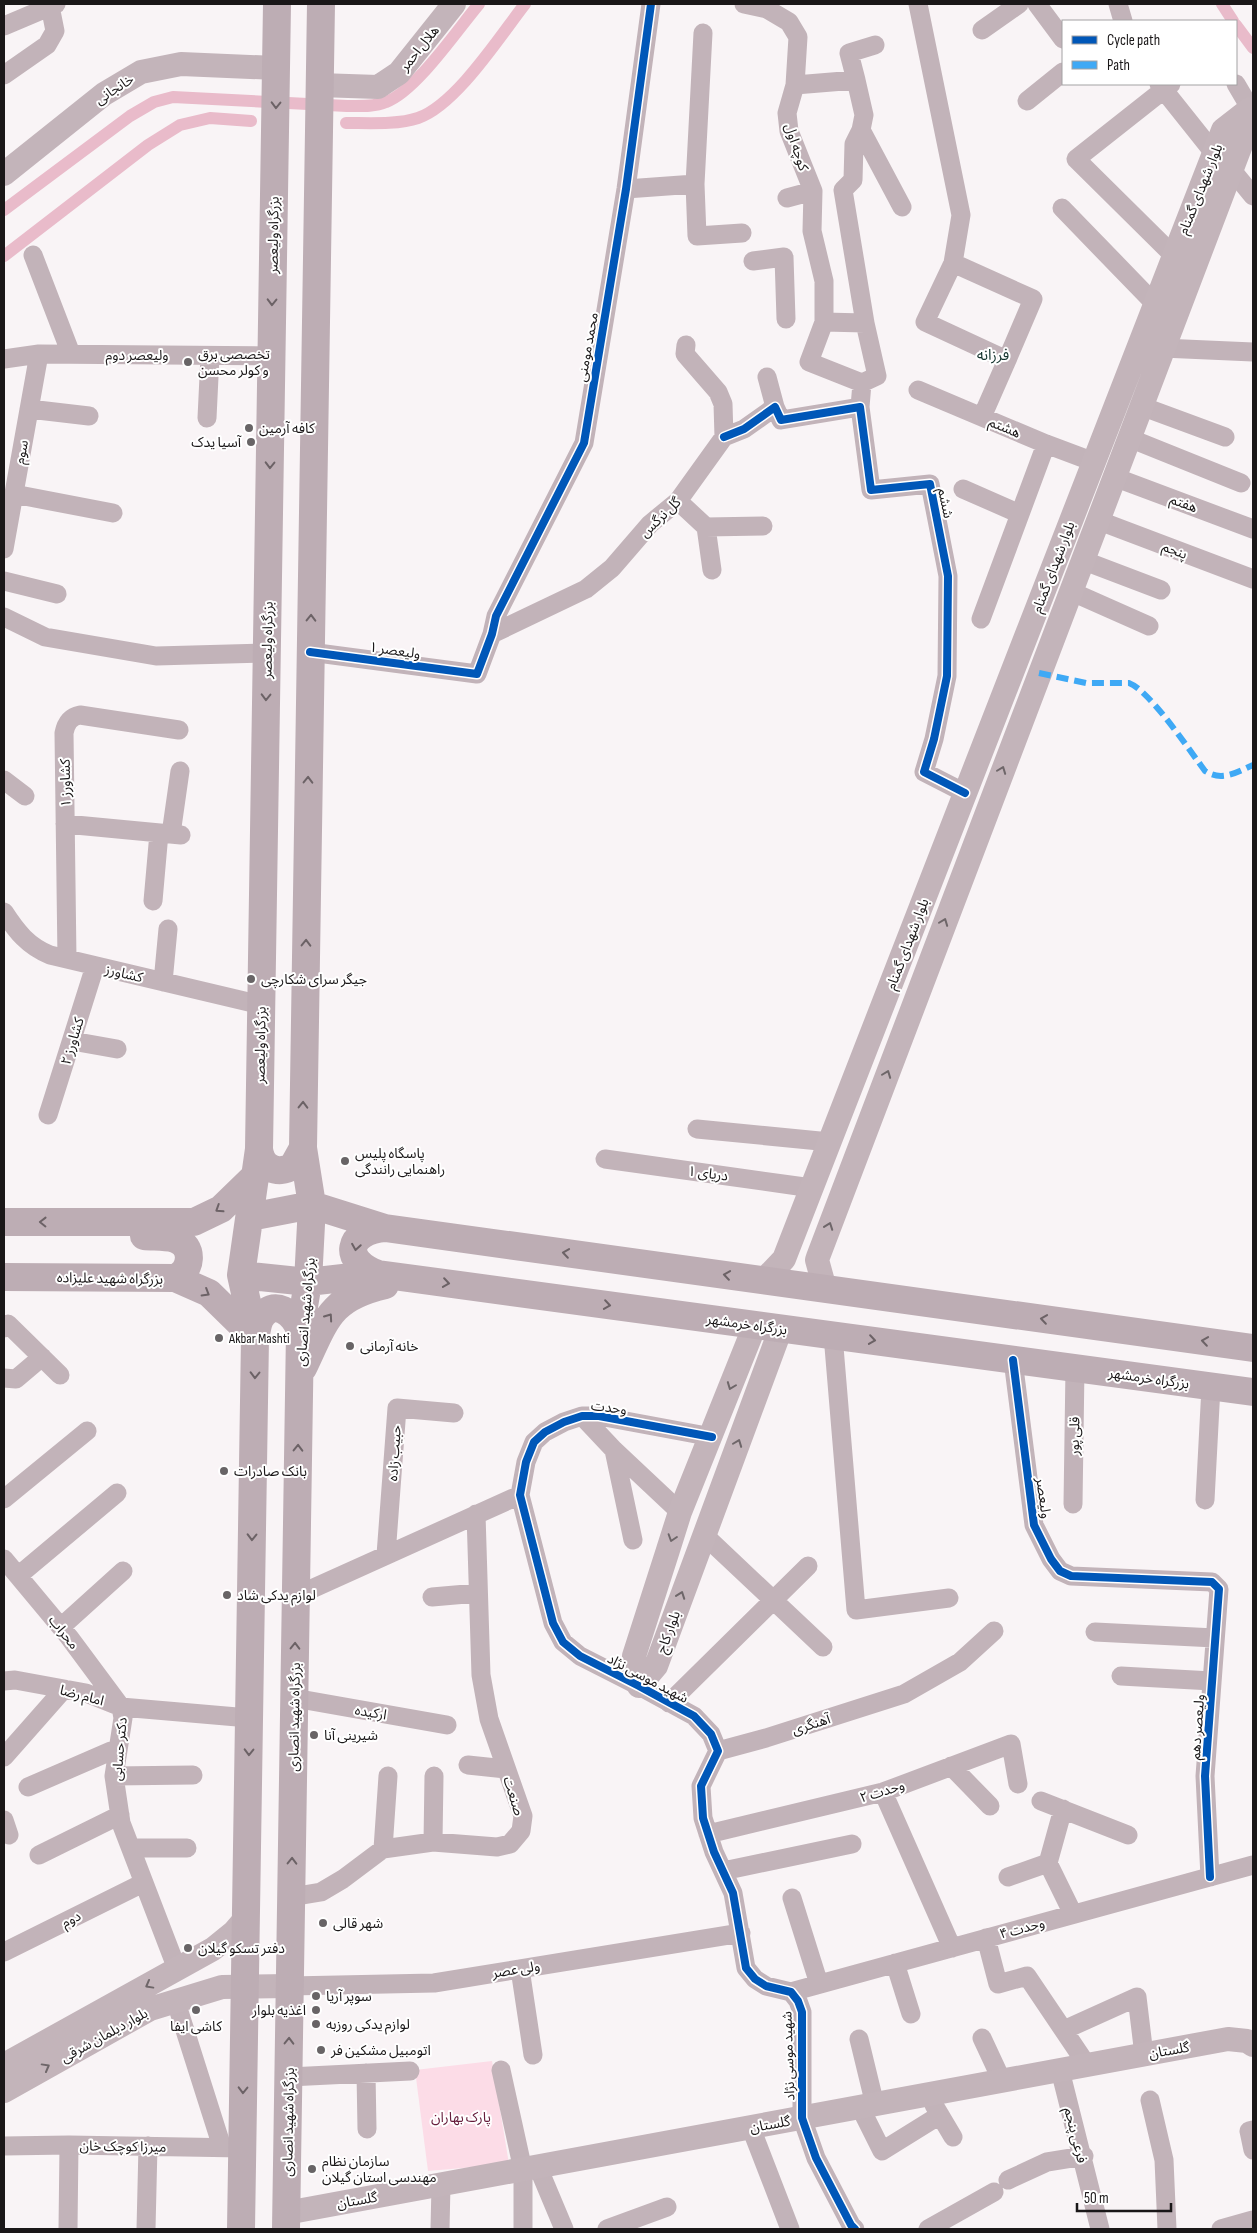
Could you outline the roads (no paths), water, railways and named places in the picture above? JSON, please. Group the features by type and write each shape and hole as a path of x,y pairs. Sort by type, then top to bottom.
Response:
{"highway":[{"name":"بزرگراه ولیعصر","path":"241,1275 259,1148 277,4"},
{"path":"312,1206 303,1148 320,4"},
{"path":"259,1148 264,1163 272,1169 280,1170 293,1166 303,1148"},
{"path":"4,1222 194,1222 221,1208 255,1176"},
{"path":"250,1217 312,1206 385,1228 1253,1348"},
{"name":"بزرگراه شهید انصاری","path":"241,2229 232,2148 268,1986 291,1897 300,1331 308,1282 312,1206"},
{"path":"74,1222 97,1232 170,1238 180,1242 187,1250 189,1260 186,1270 175,1278"},
{"path":"378,1274 360,1264 356,1258 354,1248 358,1238 363,1233 385,1228"},
{"name":"بزرگراه خرمشهر","path":"241,1275 308,1282 378,1274 1253,1392"},
{"name":"بزرگراه شهید انصاری","path":"241,1275 256,1338 246,1918 268,1986 288,2077 286,2221"},
{"name":"بزرگراه شهید علیزاده","path":"4,1277 175,1278 209,1293 256,1338"},
{"path":"299,1376 325,1323 339,1304 360,1292 412,1278"},
{"path":"256,1338 262,1318 270,1311 277,1309 284,1310 293,1316 300,1331"}],"main road":[{"name":"هلال احمر","path":"319,85 378,87 399,73 454,4"},
{"name":"خانجانی","path":"4,174 104,94 141,72 181,64 276,68"},
{"name":"بلوار شهدای گمنام","path":"764,1280 784,1259 1174,256 1223,161 1244,137 1252,110"},
{"name":"بلوار شهدای گمنام","path":"817,1260 1141,406 1162,348 1223,161"},
{"path":"965,792 990,802"},
{"path":"784,1259 788,1268 800,1274 812,1269 817,1260"},
{"path":"817,1260 825,1289"},
{"name":"بلوار کاج","path":"639,1686 634,1656 680,1512 755,1325"},
{"name":"بلوار کاج","path":"639,1686 656,1666 703,1534 782,1328"},
{"path":"742,1357 746,1354 756,1353 763,1358 766,1368"},
{"name":"بلوار دیلمان شرقی","path":"4,2065 213,1948 234,1932 246,1918"},
{"path":"150,2009 178,1993 224,1976 239,1966 241,1955 236,1948 227,1946 213,1948"},
{"name":"بلوار دیلمان شرقی","path":"4,2091 150,2009 222,1987 268,1986"},
{"name":"گلستان","path":"286,2221 441,2185 1228,2039 1247,2041 1253,2045"}],"street":[{"name":"محمد مومنی","path":"477,674 492,634 496,616 584,443 626,189 651,4"},
{"name":"کوچه اول","path":"744,4 767,9 789,22 798,37 795,85 787,112 789,131 813,191 812,231 824,281 824,322"},
{"path":"918,4 961,214 952,262 926,322 1007,360"},
{"path":"982,30 1019,4"},
{"path":"1037,4 1062,38"},
{"path":"1118,4 1123,20"},
{"path":"4,26 53,5 55,32 47,46 4,75"},
{"path":"703,33 695,184 697,236 742,233"},
{"path":"865,322 824,322 809,362 862,383 877,376 865,322 843,190 853,180 854,144 861,130 864,115 849,53 875,45"},
{"path":"1027,101 1062,73"},
{"path":"795,85 856,80"},
{"path":"1174,256 1076,159 1164,85 1223,161 1253,196"},
{"path":"1237,85 1252,110"},
{"path":"861,130 902,207"},
{"path":"626,189 695,184"},
{"path":"787,198 813,191"},
{"path":"1062,208 1155,304"},
{"path":"33,255 71,354"},
{"path":"753,261 784,257 786,319"},
{"path":"952,262 1033,299 982,417"},
{"path":"686,345 685,354 718,392 723,404 724,437 744,430 775,407"},
{"path":"1162,348 1253,352"},
{"name":"ولیعصر دوم","path":"4,359 38,354 271,356"},
{"name":"سوم","path":"4,542 38,354"},
{"path":"207,418 210,356"},
{"path":"767,377 775,407 781,420 860,407 862,383"},
{"name":"هشتم","path":"918,390 1046,444 1094,462"},
{"path":"1141,406 1225,436"},
{"name":"ششم","path":"860,407 871,490 930,484 948,576 947,676 934,739 924,772 965,792"},
{"path":"29,408 89,416"},
{"name":"گل نرگس","path":"492,634 586,589 612,568 650,524 678,501 724,437"},
{"path":"1128,438 1241,483"},
{"path":"981,619 1046,444"},
{"name":"هفتم","path":"1114,477 1253,529"},
{"path":"963,489 1020,514"},
{"path":"14,494 113,513"},
{"path":"678,501 706,527 712,570"},
{"name":"پنجم","path":"1097,520 1253,579"},
{"path":"706,527 763,526"},
{"path":"1082,560 1161,590"},
{"path":"4,581 57,594"},
{"path":"1070,591 1149,626"},
{"path":"4,616 45,636 156,656 267,653"},
{"name":"ولیعصر ۱","path":"310,652 477,674"},
{"name":"کشاورز ۱","path":"67,959 64,733 66,724 72,717 80,715 179,730"},
{"path":"152,900 171,834 180,771"},
{"path":"4,780 25,796"},
{"path":"66,824 171,834"},
{"name":"کشاورز","path":"4,912 17,932 34,948 67,959 261,1005"},
{"path":"163,982 168,929"},
{"name":"کشاورز ۲","path":"48,1115 95,966"},
{"path":"72,1041 117,1049"},
{"path":"697,1129 830,1142"},
{"name":"دریای ۱","path":"605,1159 812,1188"},
{"path":"4,1328 8,1324 60,1375"},
{"path":"832,1335 856,1610 949,1598"},
{"path":"4,1378 16,1379 42,1357"},
{"name":"ولیعصر","path":"1013,1360 1034,1525 1051,1559 1060,1571 1071,1576 1212,1582"},
{"name":"قلی پور","path":"1073,1504 1075,1368"},
{"path":"1205,1500 1212,1387"},
{"name":"حبیب زاده","path":"386,1555 397,1408 454,1413"},
{"path":"582,1416 614,1450 680,1512"},
{"name":"وحدت","path":"520,1495 526,1462 534,1442 545,1432 564,1422 582,1416 599,1416 712,1436"},
{"path":"4,1499 87,1431"},
{"path":"614,1450 633,1540"},
{"path":"18,1576 117,1493"},
{"path":"296,1596 520,1495"},
{"name":"شهید موسی نژاد","path":"520,1495 553,1623 563,1642 580,1656 694,1716 711,1734 718,1751 701,1786 702,1818 733,1892 746,1968 755,1980 766,1986 791,1992 798,2001 802,2012 802,2118 816,2158 851,2226 855,2229"},
{"name":"صنعت","path":"291,1897 321,1892 343,1879 383,1849 433,1842 497,1847 510,1844 521,1832 523,1816 488,1719 481,1675 476,1514"},
{"path":"703,1534 823,1647"},
{"name":"محراب","path":"4,1559 122,1706"},
{"path":"669,1703 808,1566"},
{"path":"60,1627 123,1571"},
{"name":"ولیعصر دهم","path":"1210,1877 1206,1776 1219,1589 1212,1582"},
{"path":"432,1597 478,1593"},
{"name":"آهنگری","path":"718,1751 766,1738 904,1694 960,1662 994,1631"},
{"path":"1095,1632 1215,1638"},
{"path":"1121,1676 1212,1681"},
{"name":"امام رضا","path":"8,1677 86,1693 122,1706 249,1718"},
{"path":"4,1757 64,1689"},
{"name":"ارکیده","path":"294,1698 447,1725"},
{"name":"دکتر حسابی","path":"122,1706 117,1716 107,1776 117,1816 139,1885 174,1971"},
{"name":"دکتر حسابی","path":"122,1706 124,1718 114,1776 117,1816 132,1848 174,1971"},
{"name":"وحدت ۲","path":"708,1834 883,1792 1012,1744 1018,1784"},
{"path":"28,1787 111,1751"},
{"path":"468,1764 506,1769"},
{"path":"951,1766 990,1806"},
{"path":"114,1776 193,1775"},
{"path":"383,1849 388,1776"},
{"path":"433,1842 434,1776"},
{"path":"883,1792 952,1948"},
{"path":"1041,1801 1128,1835"},
{"path":"1063,1808 1048,1863 1073,1914"},
{"path":"39,1855 117,1816"},
{"path":"723,1871 852,1844"},
{"path":"132,1848 187,1848"},
{"path":"1008,1877 1048,1863"},
{"name":"وحدت ۴","path":"791,1992 1253,1865"},
{"name":"دوم","path":"4,1952 139,1885"},
{"path":"792,1898 819,1984"},
{"name":"ولی عصر","path":"268,1986 434,1983 741,1933"},
{"path":"986,1938 998,1984 1027,1976 1087,2066"},
{"path":"895,1964 911,2014"},
{"path":"520,1969 533,2055"},
{"path":"1064,2030 1137,1997 1144,2055"},
{"path":"176,2002 232,2148"},
{"path":"859,2038 868,2106 882,2150 940,2115"},
{"path":"982,2038 1002,2081"},
{"path":"501,2070 531,2168 564,2229"},
{"name":"فرعی پنجم","path":"1060,2070 1100,2229"},
{"path":"288,2077 410,2071"},
{"path":"366,2073 367,2129"},
{"path":"928,2095 953,2137"},
{"path":"1150,2100 1164,2160 1167,2229"},
{"path":"751,2128 790,2229"},
{"path":"1253,2130 1249,2131 1253,2150"},
{"path":"68,2229 69,2145"},
{"name":"میرزا کوچک خان","path":"4,2146 69,2145 232,2148"},
{"path":"146,2229 148,2146"},
{"path":"928,2229 1001,2186 1047,2162 1083,2156"},
{"path":"523,2229 531,2168"},
{"path":"440,2229 441,2185"},
{"path":"607,2229 667,2207"},
{"path":"1221,2229 1253,2220"}],"waterway":[{"path":"4,210 130,116 154,102 173,97 347,106 372,105 386,102 398,96 423,73 479,4"},
{"path":"346,123 401,122 418,118 432,111 462,85 525,4"},
{"path":"1222,4 1232,20"},
{"path":"1237,26 1253,48"},
{"path":"4,256 148,145 180,125 210,118 251,121"}],"place":[{"name":"تخصصی برق و کولر محسن","path":"188,362"},
{"name":"کافه آرمین","path":"249,428"},
{"name":"آسیا یدک","path":"251,442"},
{"name":"جیگر سرای شکارچی","path":"251,979"},
{"name":"پاسگاه پلیس راهنمایی رانندگی","path":"345,1161"},
{"name":"Akbar Mashti","path":"219,1338"},
{"name":"خانه آرمانی","path":"350,1346"},
{"name":"بانک صادرات","path":"224,1471"},
{"name":"لوازم یدکی شاد","path":"227,1595"},
{"name":"شیرینی آنا","path":"314,1735"},
{"name":"شهر قالی","path":"323,1923"},
{"name":"دفتر تسکو گیلان","path":"188,1948"},
{"name":"سوپر آریا","path":"316,1996"},
{"name":"کاشی ایفا","path":"196,2010"},
{"name":"اغذیه بلوار","path":"316,2010"},
{"name":"لوازم یدکی روزبه","path":"316,2024"},
{"name":"اتومبیل مشکین فر","path":"321,2050"},
{"name":"سازمان نظام مهندسی استان گیلان","path":"312,2169"}],"district":[{"name":"فرزانه","path":"993,355"}],"park label":[{"name":"پارک بهاران","path":"461,2117"}]}
